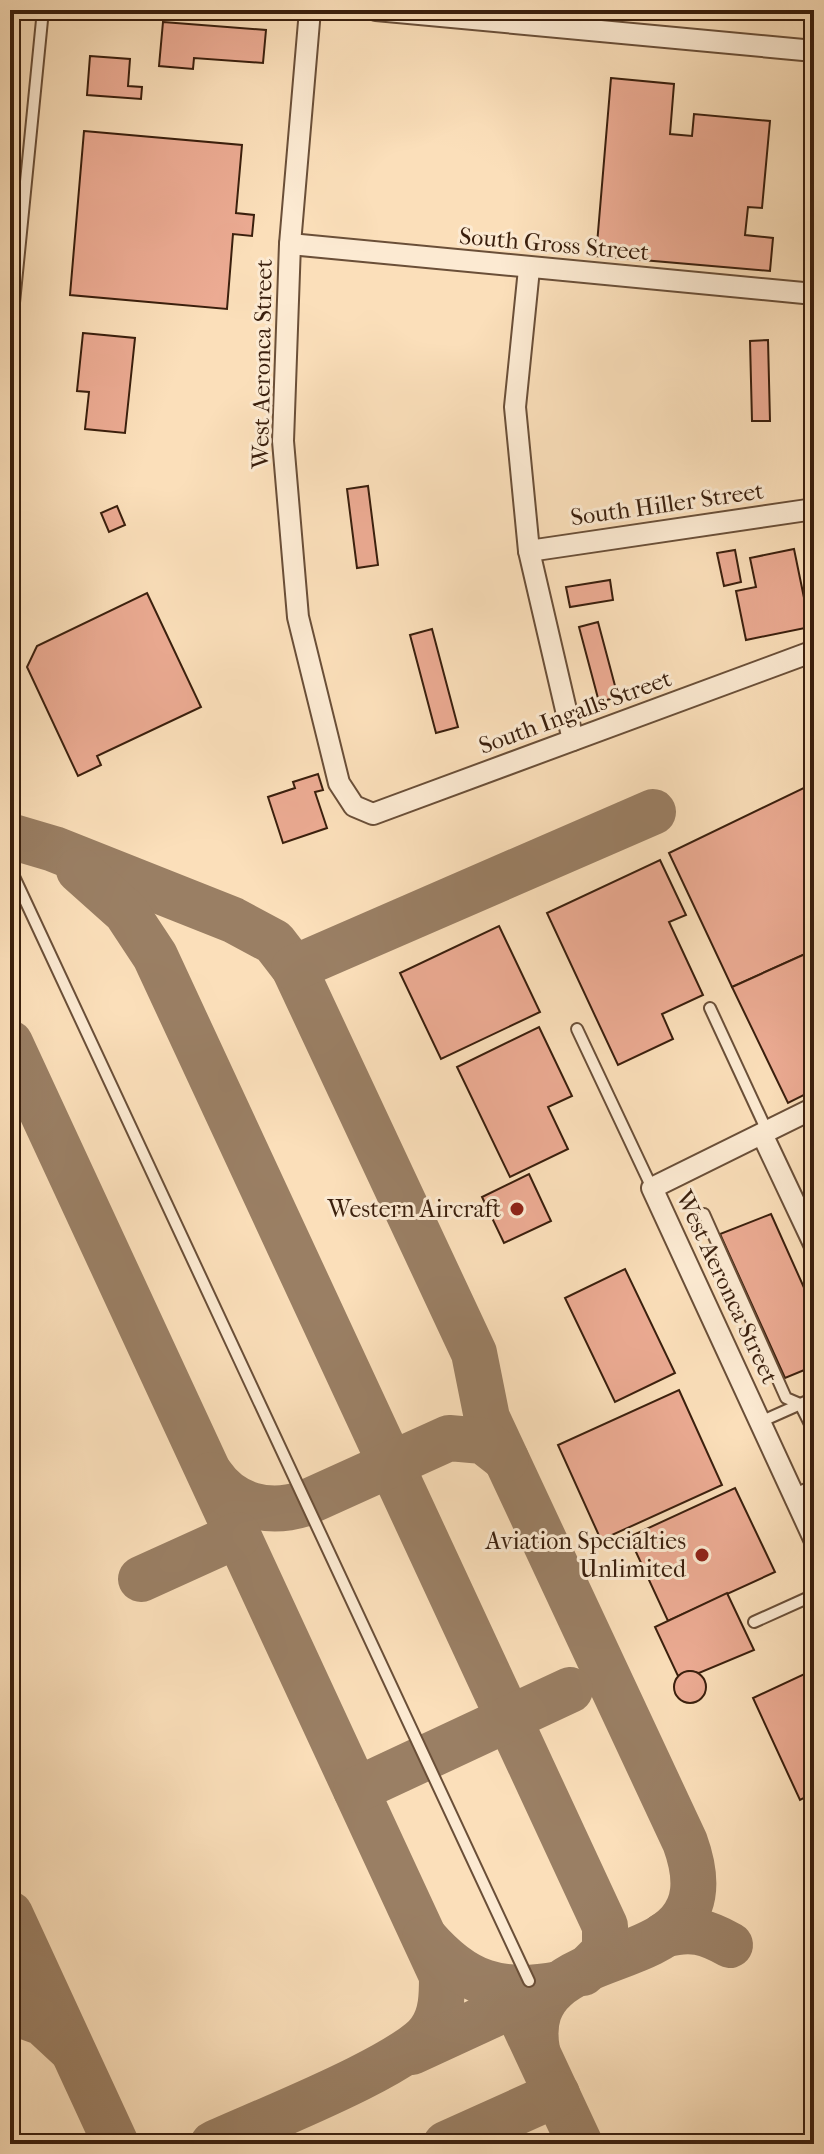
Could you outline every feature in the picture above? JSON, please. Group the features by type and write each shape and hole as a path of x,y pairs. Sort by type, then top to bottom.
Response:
{"street":[{"name":"West Aeronca Street","path":"310,10 290,244 283,441 298,617 339,783 354,806"},
{"path":"376,10 548,18 814,51"},
{"name":"South Gross Street","path":"290,244 814,294"},
{"path":"529,269 515,407 529,551 573,740"},
{"name":"South Hiller Street","path":"529,551 814,509"},
{"name":"South Ingalls Street","path":"354,806 373,814 814,651"},
{"path":"652,1188 814,1108"},
{"path":"764,1133 814,1244"},
{"name":"West Aeronca Street","path":"652,1188 760,1422 805,1495 814,1539"}],"lane":[{"path":"10,343 43,10"},
{"path":"10,868 529,1981"},
{"path":"710,1008 764,1133"},
{"path":"577,1029 652,1188"},
{"path":"704,1214 786,1398 800,1404 814,1432"},
{"path":"760,1422 814,1398"},
{"path":"754,1622 814,1595"}],"building":[{"path":"163,22 266,30 263,63 194,58 193,69 159,66"},
{"path":"90,56 130,59 128,86 142,87 141,99 87,95"},
{"path":"611,78 674,84 670,134 692,136 694,114 770,121 762,208 748,207 745,235 773,238 770,271 596,256"},
{"path":"84,131 242,145 236,213 254,215 252,236 233,234 227,309 70,295"},
{"path":"83,333 135,338 125,433 85,429 89,392 77,391"},
{"path":"768,340 770,421 752,421 750,341"},
{"path":"368,486 378,565 357,568 347,489"},
{"path":"117,506 125,525 109,532 101,513"},
{"path":"794,549 810,627 746,640 736,591 756,587 750,558"},
{"path":"735,550 741,582 724,586 717,553"},
{"path":"610,580 613,600 570,607 566,587"},
{"path":"147,593 201,707 97,756 101,765 78,776 27,667 37,646"},
{"path":"598,622 618,697 599,702 579,627"},
{"path":"432,629 458,727 436,733 410,635"},
{"path":"318,774 323,790 315,792 327,828 283,843 268,797 295,788 293,782"},
{"path":"814,783 814,950 732,987 669,853"},
{"path":"660,860 686,915 669,922 703,995 662,1014 673,1039 618,1065 547,913"},
{"path":"499,926 540,1012 441,1059 400,973"},
{"path":"814,950 814,1090 788,1103 732,987"},
{"path":"539,1027 572,1096 548,1107 568,1149 510,1177 457,1067"},
{"name":"Western Aircraft","path":"529,1174 551,1221 504,1243 482,1197"},
{"path":"771,1214 814,1310 814,1366 785,1378 720,1234"},
{"path":"625,1269 675,1373 615,1402 565,1298"},
{"path":"679,1390 722,1485 601,1540 558,1445"},
{"name":"Aviation Specialties Unlimited","path":"735,1488 775,1572 668,1621 629,1537"},
{"path":"727,1593 754,1650 699,1673 689,1671 678,1676 655,1627"},
{"path":"813,1670 814,1793 800,1800 753,1698"},
{"path":"690,1671 701,1676 706,1687 701,1698 690,1703 679,1698 674,1687 679,1676"}],"taxiway":[{"path":"294,968 653,812"},
{"path":"10,836 54,849 233,920 274,942 294,968 474,1353 487,1418 685,1842 693,1889 682,1920 656,1940 588,1968 558,1985 539,2011 537,2050"},
{"path":"79,870 126,912 155,956 605,1926 605,1951 583,1973"},
{"path":"10,1043 442,1976 437,2017 431,2030 417,2044 365,2075 213,2144"},
{"path":"211,1475 240,1501 264,1508 277,1508 303,1504 449,1438 483,1441 506,1459"},
{"path":"141,1579 238,1535"},
{"path":"356,1790 570,1690"},
{"path":"10,1914 116,2144"},
{"path":"664,1935 682,1931 698,1932 730,1945"},
{"path":"412,2052 559,1984 519,1988 485,1982 455,1966 425,1938"},
{"path":"10,2011 43,2023 70,2048"},
{"path":"524,2024 580,2144"},
{"path":"446,2144 557,2094"}],"place":[{"name":"Western Aircraft","path":"517,1209"},
{"name":"Aviation Specialties Unlimited","path":"702,1555"}]}
